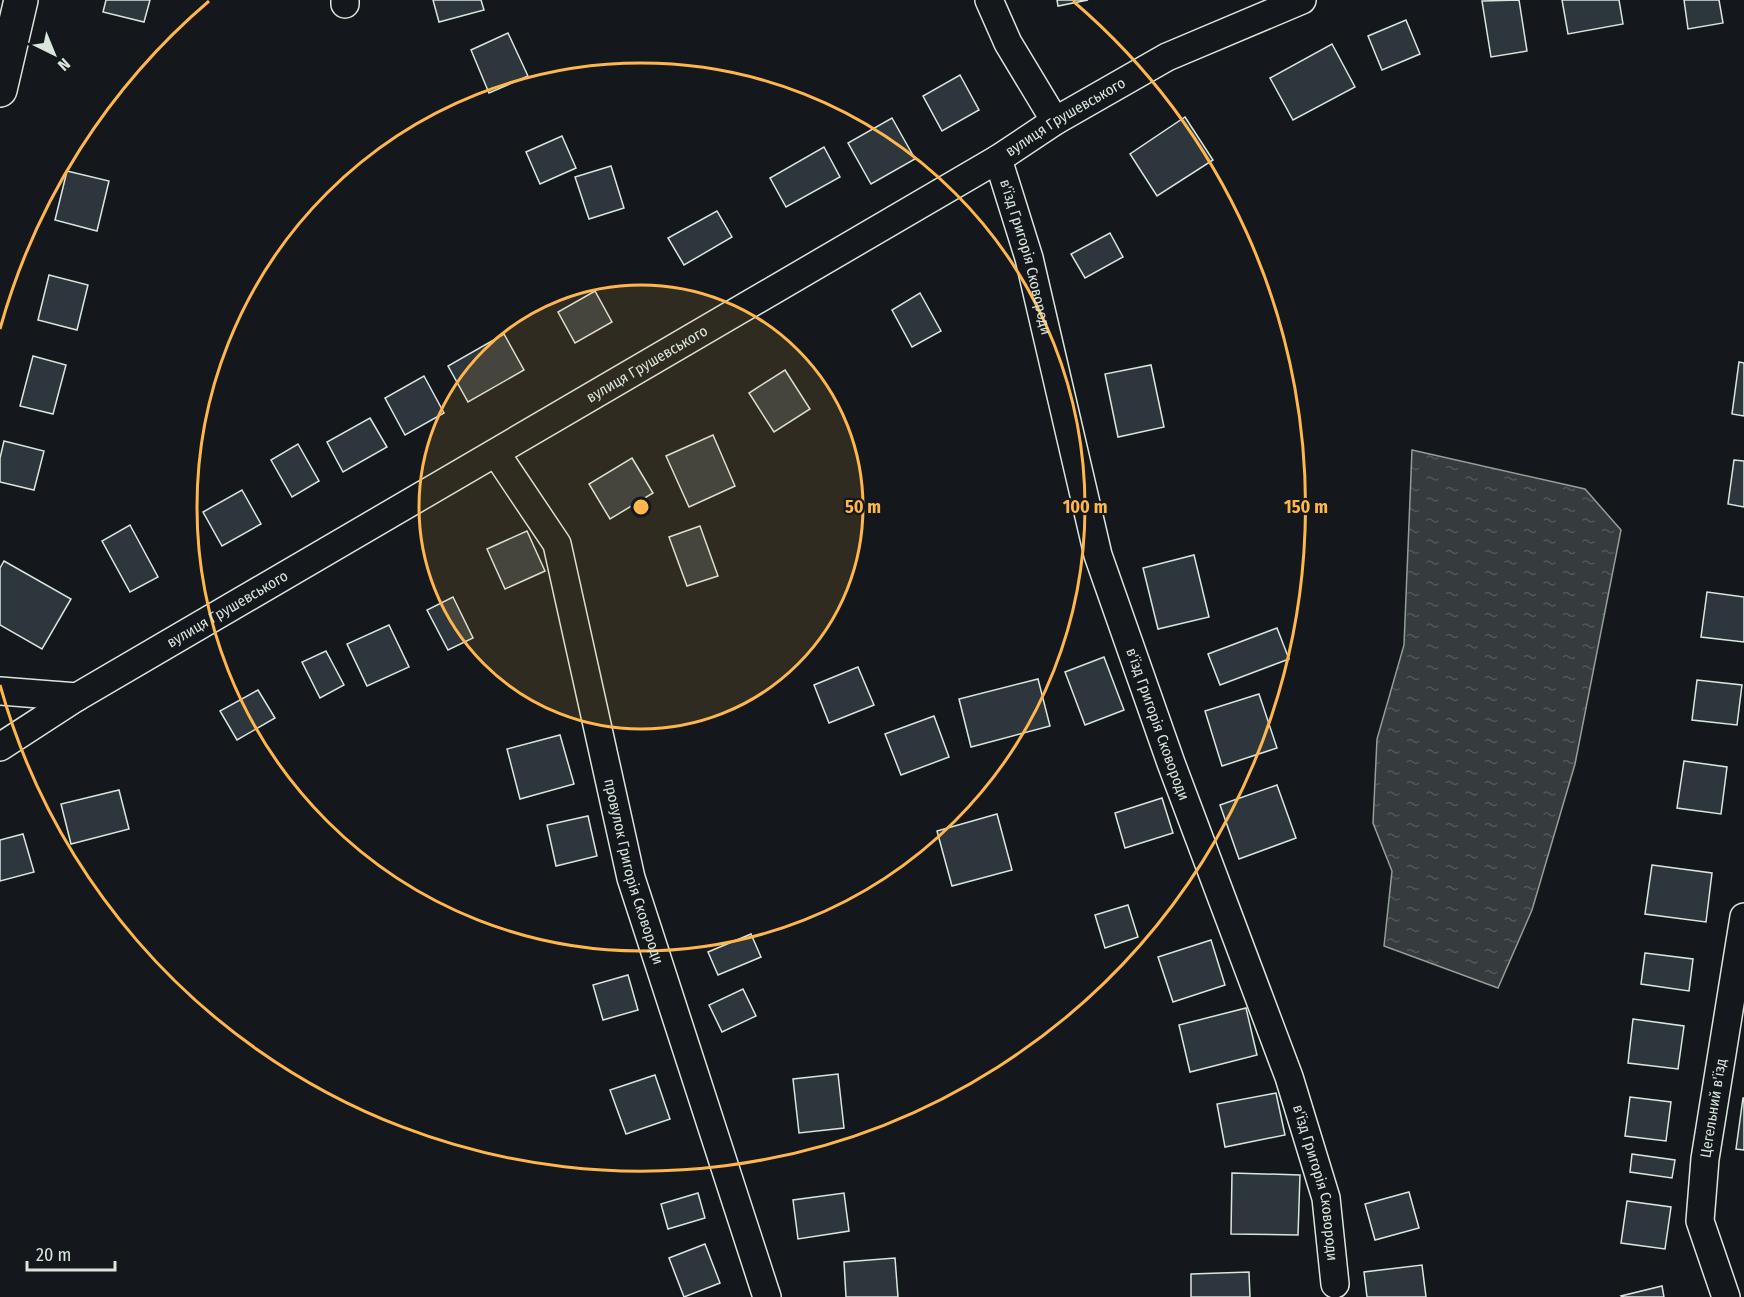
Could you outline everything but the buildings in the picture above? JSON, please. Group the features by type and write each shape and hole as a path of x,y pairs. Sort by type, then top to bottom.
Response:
{"main road":[{"path":"0,90 21,0"}],"street":[{"path":"989,0 1008,43 1055,121"},
{"name":"вулиця Грушевського","path":"0,747 78,697 998,159 1055,121 1167,57 1302,0"},
{"name":"в'їзд Григорія Сковороди","path":"998,159 1029,258 1098,555 1171,763 1289,1077 1326,1198 1335,1284"},
{"name":"провулок Григорія Сковороди","path":"496,453 557,544 631,878 767,1297"},
{"path":"0,691 78,697"},
{"name":"Цегельний в'їзд","path":"1726,1297 1700,1221 1705,1159 1744,917"}],"water":[{"path":"1412,450 1585,489 1621,530 1575,764 1532,910 1498,988 1384,946 1392,871 1373,823 1377,739 1404,645"}]}
